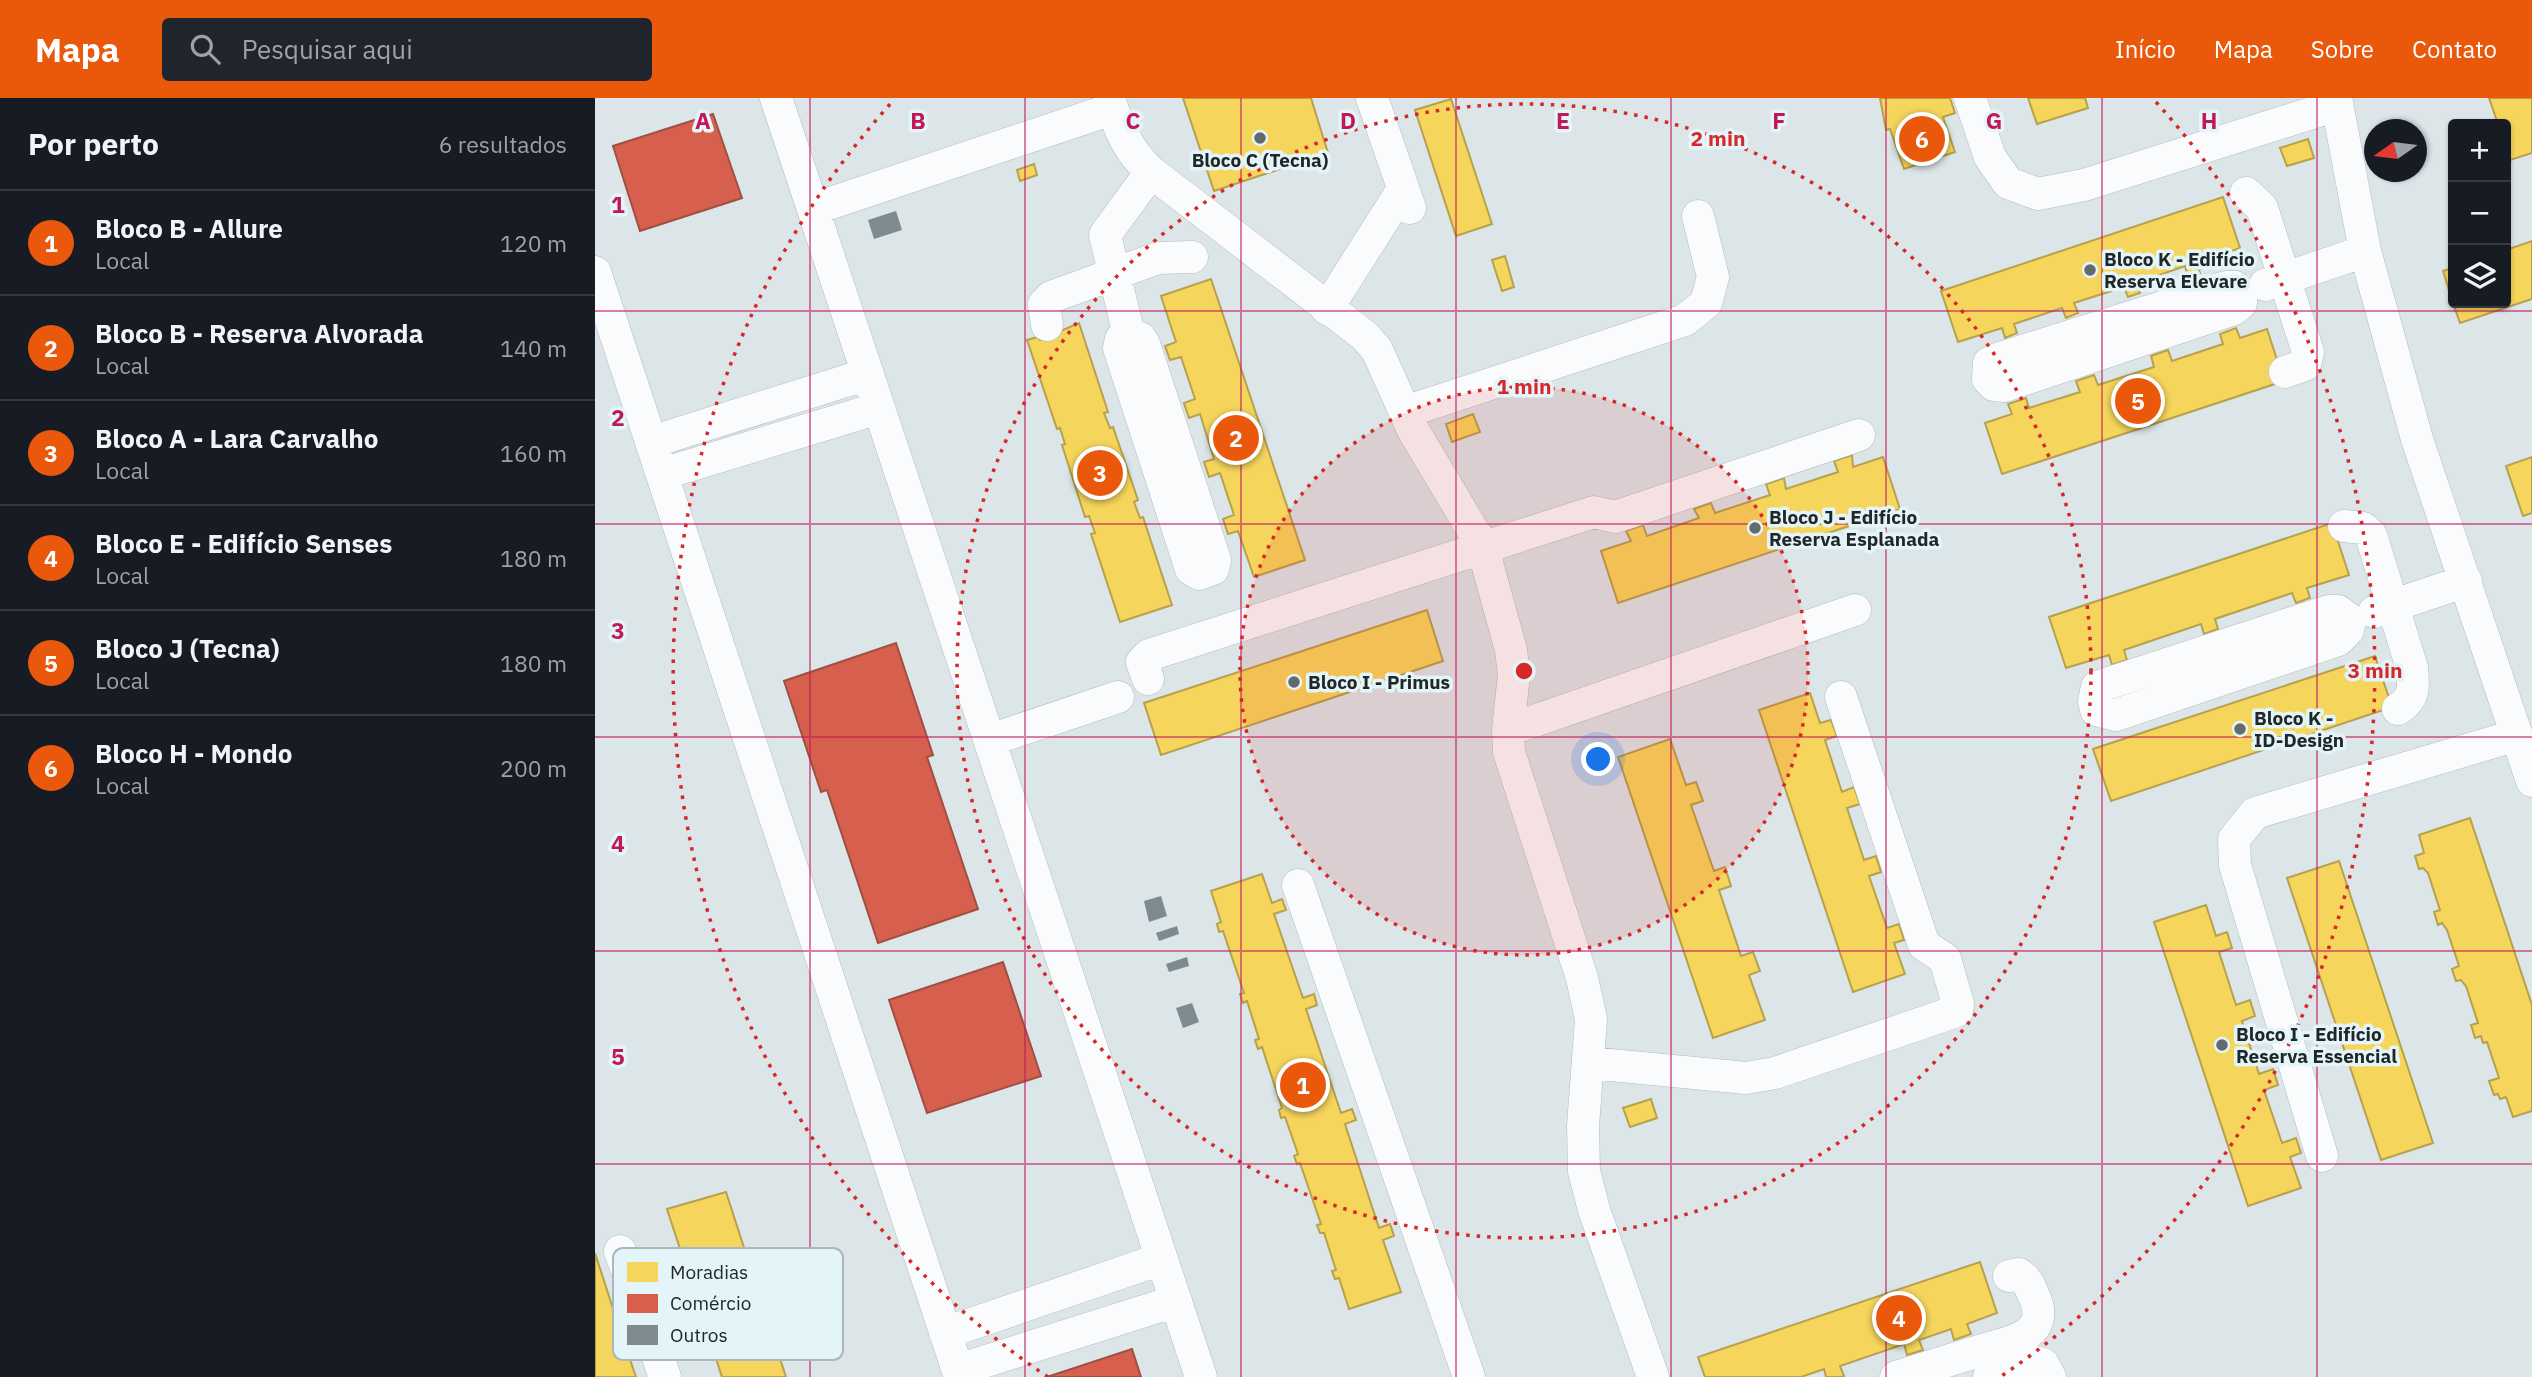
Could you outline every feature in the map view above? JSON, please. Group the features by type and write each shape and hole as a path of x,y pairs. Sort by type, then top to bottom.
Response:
{"street":[{"path":"776,98 1201,1377"},
{"path":"1327,309 1408,202 1372,98"},
{"path":"1970,98 1990,157 2008,183 2038,194 2084,185 2337,101 2365,251 2417,439 2532,781"},
{"path":"813,209 1110,103 1122,137 1136,159 1151,173 1365,336 1377,350 1405,412 1475,534 1486,546 1487,563 1511,650 1514,674 1508,730 1509,752 1581,978 1591,1019 1590,1063 1583,1126 1584,1171 1594,1210 1653,1377"},
{"path":"1129,335 1105,235 1151,173"},
{"path":"2246,193 2262,208 2309,359 2299,369 2285,372"},
{"path":"1405,412 1685,320 1706,303 1713,277 1698,216"},
{"path":"2241,293 2365,251"},
{"path":"1047,325 1044,304 1051,297 1158,258 1192,257"},
{"path":"596,276 959,1374 1176,1301"},
{"path":"2226,287 2235,287 2241,293 2239,306 2209,318 2004,387 1994,385 1988,379 1989,363 1997,359 2226,287"},
{"path":"1129,335 1140,338 1144,344 1215,560 1213,569 1199,574 1191,569 1119,348 1121,339 1129,335"},
{"path":"651,442 868,374"},
{"path":"662,474 879,408"},
{"path":"1148,679 1142,662 1149,654 1594,512 1615,517 1859,435"},
{"path":"2344,526 2363,528 2371,535 2412,668 2414,688 2409,702 2398,709"},
{"path":"2350,620 2466,581"},
{"path":"1508,730 1855,610"},
{"path":"2329,611 2343,613 2350,620 2349,630 2338,640 2116,715 2096,710 2094,691 2111,682 2329,611"},
{"path":"990,740 1118,697"},
{"path":"1590,1063 1746,1078 1775,1073 1957,1011 1958,1004 1945,959 1924,945 1841,697"},
{"path":"2322,1156 2235,865 2234,839 2255,813 2517,735"},
{"path":"1297,885 1469,1377"},
{"path":"945,1333 1161,1259"},
{"path":"1986,1368 2032,1333 2038,1325 2039,1310 2028,1280 2019,1274 2009,1276"},
{"path":"659,1360 665,1377"},
{"path":"1896,1377 2036,1362 2043,1364 2050,1377"}],"building: Moradias":[{"name":"Bloco C (Tecna)","path":"1183,98 1311,98 1328,153 1214,191"},
{"path":"1880,98 1950,98 1955,113 1943,117 1955,152 1904,169 1890,129 1886,130"},
{"path":"2028,98 2085,98 2088,108 2037,124"},
{"path":"2489,98 2532,98 2532,153 2511,160 2511,119 2496,119"},
{"path":"1451,99 1492,224 1456,236 1415,110"},
{"path":"2308,139 2314,158 2287,166 2280,148"},
{"path":"1034,164 1037,175 1020,181 1017,170"},
{"name":"Bloco K - Edifício Reserva Elevare","path":"2223,197 2240,248 2197,263 2200,273 2188,277 2185,266 2136,283 2140,293 2128,297 2124,287 2074,303 2078,313 2066,318 2062,308 2014,324 2017,333 2005,338 2002,328 1958,342 1941,291"},
{"path":"2532,241 2532,299 2511,306 2511,248"},
{"path":"1505,256 1514,287 1502,291 1492,260"},
{"path":"2448,270 2448,287 2443,271"},
{"path":"1211,279 1305,560 1254,577 1238,531 1228,534 1223,519 1234,515 1220,473 1209,477 1204,462 1214,459 1200,414 1189,418 1184,403 1195,399 1181,357 1170,360 1165,346 1176,342 1161,296"},
{"path":"2455,308 2505,308 2460,323"},
{"path":"1079,323 1108,412 1104,413 1110,428 1113,427 1138,500 1134,502 1140,518 1143,517 1172,605 1120,622 1091,534 1095,533 1089,516 1085,517 1062,445 1065,444 1060,428 1057,429 1027,340 1038,337 1040,340"},
{"path":"2236,328 2240,338 2267,329 2284,381 2002,474 1985,423 2012,414 2008,404 2026,398 2029,408 2080,392 2076,381 2094,375 2098,385 2154,367 2151,356 2168,350 2172,361 2223,344 2220,334"},
{"path":"1473,414 1480,432 1452,442 1446,424"},
{"name":"Bloco J - Edifício Reserva Esplanada","path":"1852,455 1853,467 1883,457 1900,509 1618,603 1601,551 1631,541 1626,531 1643,525 1647,536 1699,518 1694,509 1711,503 1715,513 1770,495 1766,484 1784,478 1786,489 1838,472 1834,461"},
{"path":"2532,457 2532,513 2523,516 2506,466"},
{"path":"2332,523 2349,575 2307,588 2310,598 2296,603 2292,593 2215,619 2218,629 2204,634 2201,624 2124,650 2127,660 2112,665 2109,655 2066,668 2049,617"},
{"name":"Bloco I - Primus","path":"1427,610 1443,661 1161,755 1144,703"},
{"name":"Bloco K - ID-Design","path":"2375,656 2392,707 2111,801 2093,749"},
{"path":"1810,693 1820,723 1831,720 1837,736 1825,740 1842,792 1854,787 1860,804 1847,808 1864,860 1876,856 1881,872 1869,876 1887,928 1899,924 1904,940 1894,943 1905,974 1853,992 1759,710"},
{"path":"1670,739 1686,785 1696,782 1703,801 1691,805 1714,871 1725,867 1731,886 1719,890 1741,956 1753,952 1760,971 1749,975 1765,1020 1713,1038 1618,757"},
{"path":"2470,818 2532,1005 2532,1111 2513,1117 2506,1097 2500,1099 2498,1094 2494,1095 2489,1081 2499,1078 2487,1042 2483,1043 2481,1036 2475,1038 2471,1025 2478,1023 2466,986 2461,980 2456,981 2452,969 2459,966 2447,930 2442,923 2438,925 2434,912 2440,910 2428,873 2423,868 2419,869 2415,856 2424,853 2419,835"},
{"path":"2339,861 2433,1143 2381,1160 2287,878"},
{"path":"1262,874 1272,903 1282,899 1286,910 1274,914 1303,998 1314,994 1317,1005 1306,1009 1341,1113 1352,1109 1356,1120 1345,1124 1379,1228 1390,1224 1394,1236 1383,1240 1401,1292 1349,1309 1339,1278 1335,1279 1332,1271 1336,1270 1324,1233 1320,1233 1317,1225 1321,1224 1300,1163 1297,1164 1294,1156 1298,1154 1285,1117 1281,1118 1279,1110 1282,1108 1262,1047 1258,1049 1255,1040 1259,1039 1247,1001 1243,1003 1240,994 1244,993 1223,931 1219,932 1217,924 1221,922 1211,891"},
{"name":"Bloco I - Edifício Reserva Essencial","path":"2206,905 2216,936 2227,932 2232,948 2219,952 2236,1005 2250,1000 2255,1016 2242,1021 2259,1074 2273,1069 2278,1085 2264,1090 2282,1143 2296,1138 2301,1153 2290,1157 2301,1188 2248,1206 2154,922"},
{"path":"1651,1099 1657,1118 1630,1127 1623,1108"},
{"path":"726,1192 744,1248 680,1248 667,1209"},
{"path":"595,1253 613,1309 613,1360 630,1360 636,1377 595,1377"},
{"path":"1980,1262 1997,1313 1967,1324 1971,1334 1954,1340 1951,1329 1919,1340 1923,1350 1907,1355 1904,1344 1840,1366 1844,1376 1841,1377 1826,1377 1824,1369 1801,1377 1705,1377 1698,1357"},
{"path":"716,1360 780,1360 786,1377 722,1377"}],"building: Comércio":[{"path":"713,114 742,198 640,231 613,146"},
{"path":"896,643 933,755 927,757 978,909 878,943 827,790 821,792 784,681"},
{"path":"1003,962 1041,1076 927,1113 889,1000"},
{"path":"1132,1349 1141,1377 1047,1377"}],"building: Outros":[{"path":"896,211 902,230 874,239 868,220"},
{"path":"1161,896 1167,916 1149,922 1144,901"},
{"path":"1177,926 1179,934 1159,941 1156,933"},
{"path":"1187,957 1189,966 1169,972 1166,964"},
{"path":"1192,1003 1199,1022 1183,1028 1176,1008"}],"place":[{"name":"Bloco C (Tecna)","path":"1260,138"},
{"name":"Bloco H - Mondo","path":"1922,139"},
{"name":"Bloco K - Edifício Reserva Elevare","path":"2090,270"},
{"name":"Bloco J (Tecna)","path":"2138,401"},
{"name":"Bloco B - Reserva Alvorada","path":"1236,438"},
{"name":"Bloco A - Lara Carvalho","path":"1100,473"},
{"name":"Bloco J - Edifício Reserva Esplanada","path":"1755,528"},
{"name":"Bloco I - Primus","path":"1294,682"},
{"name":"Bloco K - ID-Design","path":"2240,729"},
{"name":"Bloco I - Edifício Reserva Essencial","path":"2222,1045"},
{"name":"Bloco B - Allure","path":"1303,1085"},
{"name":"Bloco E - Edifício Senses","path":"1899,1318"}]}
